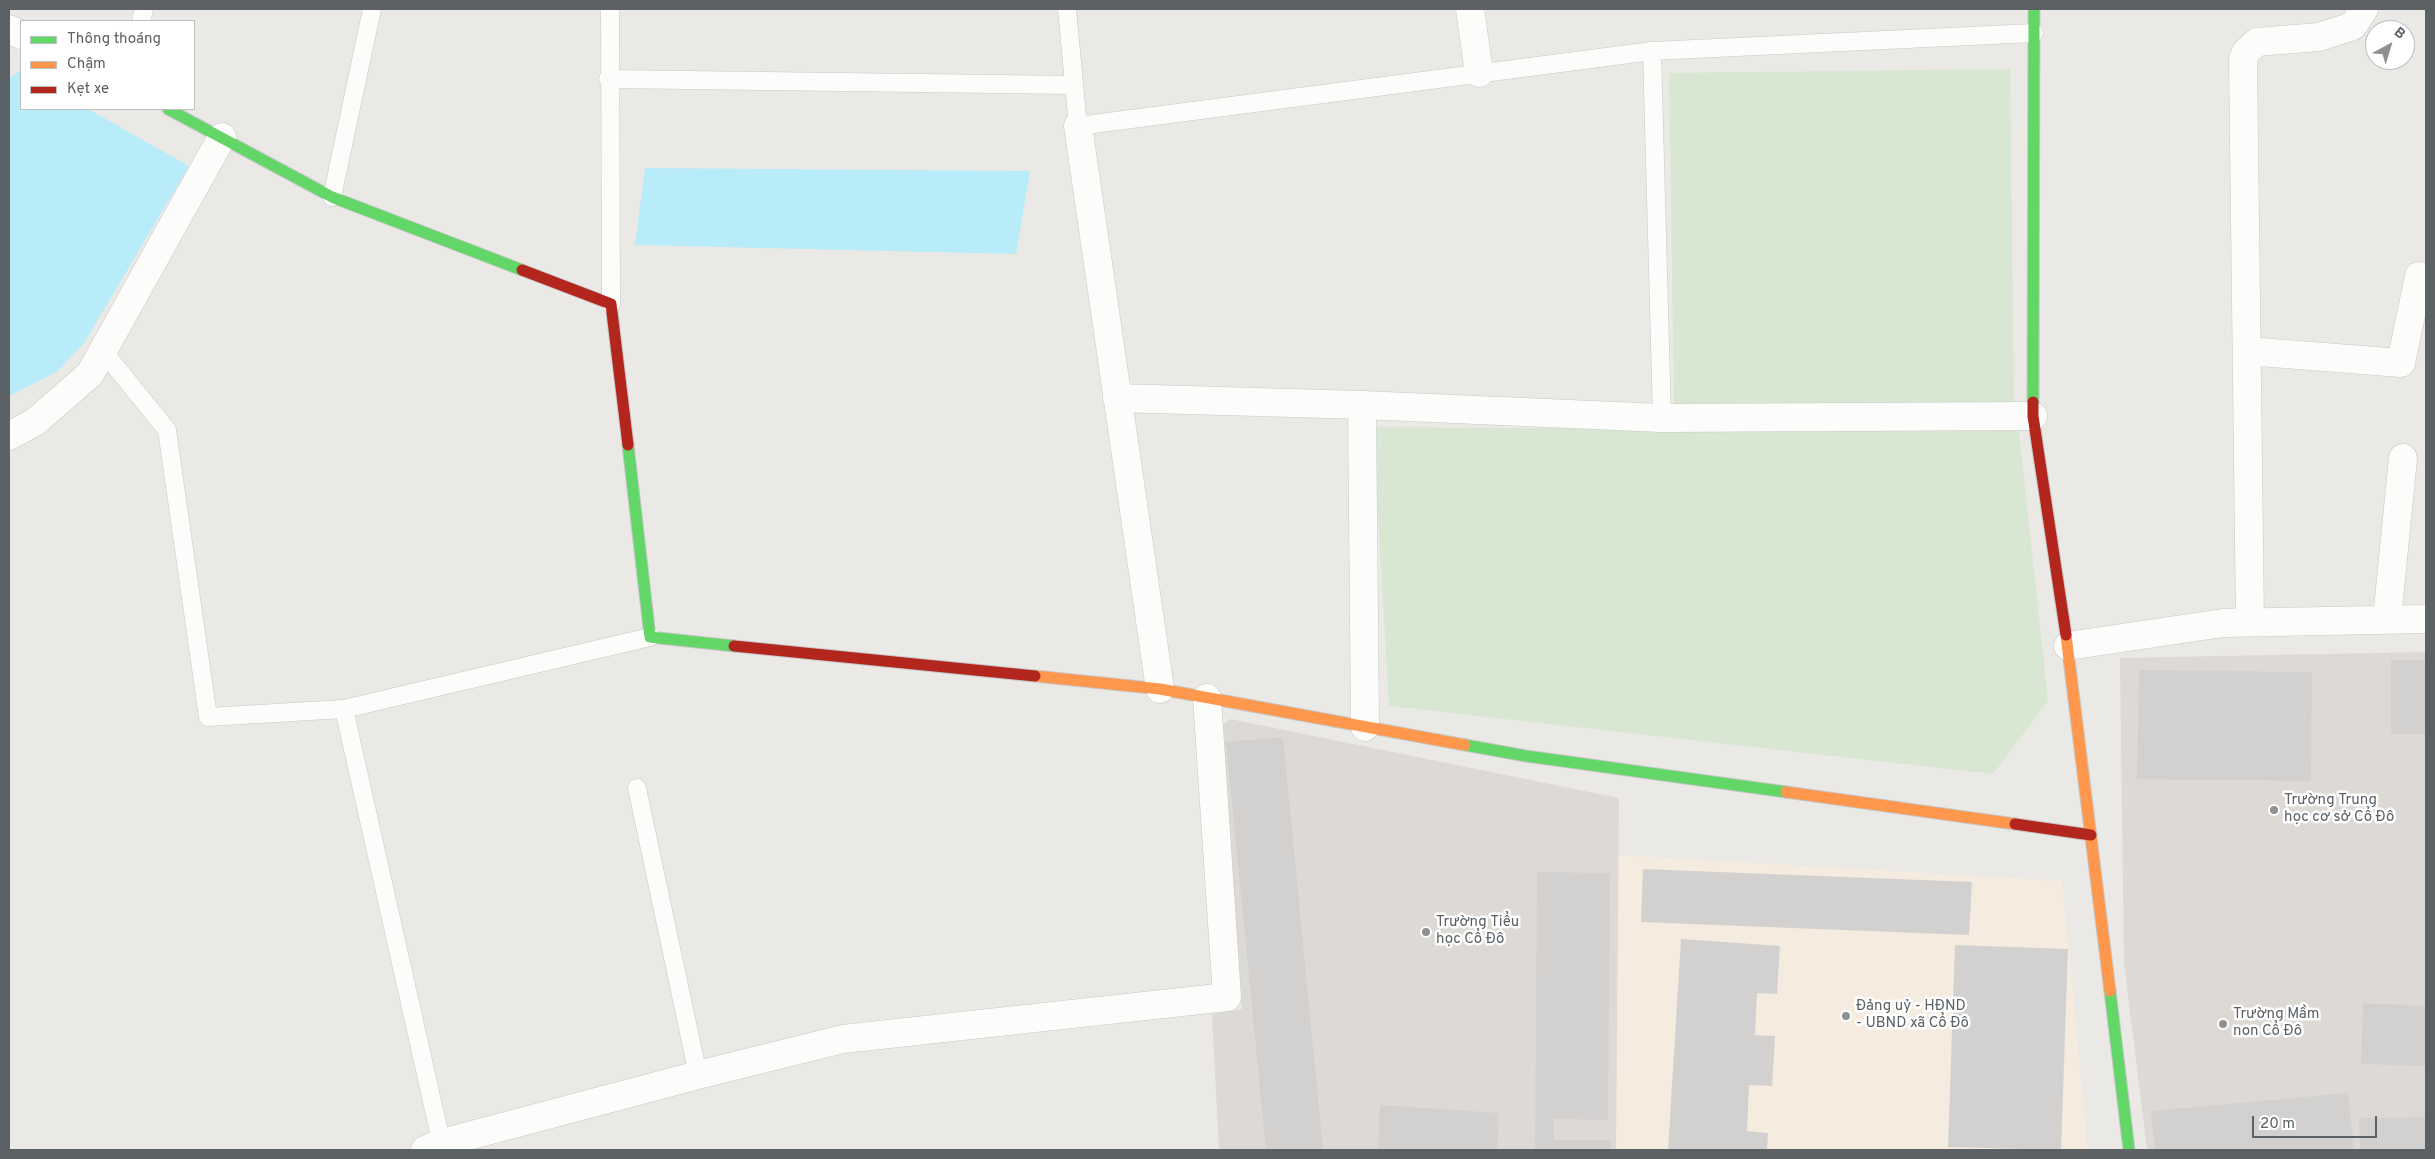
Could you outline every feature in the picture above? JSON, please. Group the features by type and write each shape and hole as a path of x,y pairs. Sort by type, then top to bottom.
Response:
{"street":[{"path":"1470,9 1479,73"},
{"path":"2034,9 2033,416 2068,646 2129,1150"},
{"path":"2250,622 2243,60 2246,52 2257,42 2319,37 2352,26 2364,9"},
{"path":"9,28 20,34"},
{"path":"170,110 222,136 332,197 611,304 650,638 1160,689 1526,756 2090,835"},
{"path":"1078,126 1160,689"},
{"path":"9,436 36,422 90,374 222,136"},
{"path":"2247,351 2402,362 2419,276"},
{"path":"1117,398 1362,405 1662,418 2033,416"},
{"path":"1362,405 1366,727"},
{"path":"2387,619 2403,458"},
{"path":"2068,646 2223,623 2426,619"},
{"path":"437,1148 698,1075 843,1039 1227,997 1207,698"}],"lane":[{"path":"332,197 372,9"},
{"path":"610,9 608,79 611,304"},
{"path":"1067,9 1078,126 1652,51 2034,33"},
{"path":"1652,51 1662,418"},
{"path":"608,79 1074,85"},
{"path":"103,351 167,430 208,716 344,709 650,638"},
{"path":"344,709 437,1148"},
{"path":"637,788 698,1075"}],"shaded area":[{"name":"Trường Trung học cơ sở Cổ Đô","path":"2426,652 2426,1150 2147,1150 2124,963 2120,658"},
{"name":"Trường Tiểu học Cổ Đô","path":"1230,719 1619,798 1616,1150 1219,1150 1212,1014 1242,1009 1214,732"},
{"name":"Đảng uỷ - HĐND - UBND xã Cổ Đô","path":"1618,855 2062,881 2088,1150 1616,1150"}],"green space":[{"path":"2010,69 2014,403 1674,405 1669,73"},
{"path":"1373,427 2019,431 2048,701 1993,774 1389,706"}],"water":[{"path":"20,70 20,110 90,110 189,166 84,343 57,372 9,396 9,79"},
{"path":"645,168 1030,171 1016,254 635,245"}],"building":[{"path":"2391,660 2426,660 2426,734 2391,734"},
{"path":"2139,670 2312,672 2311,781 2137,779"},
{"path":"1283,737 1323,1150 1266,1150 1226,742"},
{"path":"1643,869 1972,882 1969,935 1641,922"},
{"path":"1537,872 1610,873 1608,1120 1554,1119 1554,1140 1611,1140 1611,1150 1535,1150"},
{"path":"1681,939 1780,946 1777,994 1757,993 1755,1035 1775,1036 1772,1086 1749,1085 1747,1131 1768,1133 1767,1150 1668,1150"},
{"path":"1955,945 2068,949 2061,1150 1948,1147"},
{"path":"2363,1003 2426,1006 2426,1066 2361,1064"},
{"path":"2348,1093 2354,1150 2155,1150 2151,1111"},
{"path":"1380,1105 1499,1113 1497,1150 1378,1150"},
{"path":"2426,1117 2426,1150 2360,1150 2359,1118"}],"traffic: fast":[{"path":"2033,402 2034,9"},
{"path":"170,110 332,197 522,270"},
{"path":"628,445 650,637 734,646"},
{"path":"1465,745 1526,756 1786,792"},
{"path":"2110,991 2129,1150"}],"traffic: slow":[{"path":"2066,635 2110,991"},
{"path":"1035,676 1160,689 1465,745"},
{"path":"1786,792 2015,824"}],"traffic: jam":[{"path":"522,270 611,304 628,445"},
{"path":"2033,402 2033,416 2066,635"},
{"path":"734,646 1035,676"},
{"path":"2015,824 2091,835"}],"place":[{"name":"Trường Trung học cơ sở Cổ Đô","path":"2274,810"},
{"name":"Trường Tiểu học Cổ Đô","path":"1426,932"},
{"name":"Đảng uỷ - HĐND - UBND xã Cổ Đô","path":"1846,1016"},
{"name":"Trường Mầm non Cổ Đô","path":"2223,1024"}]}
